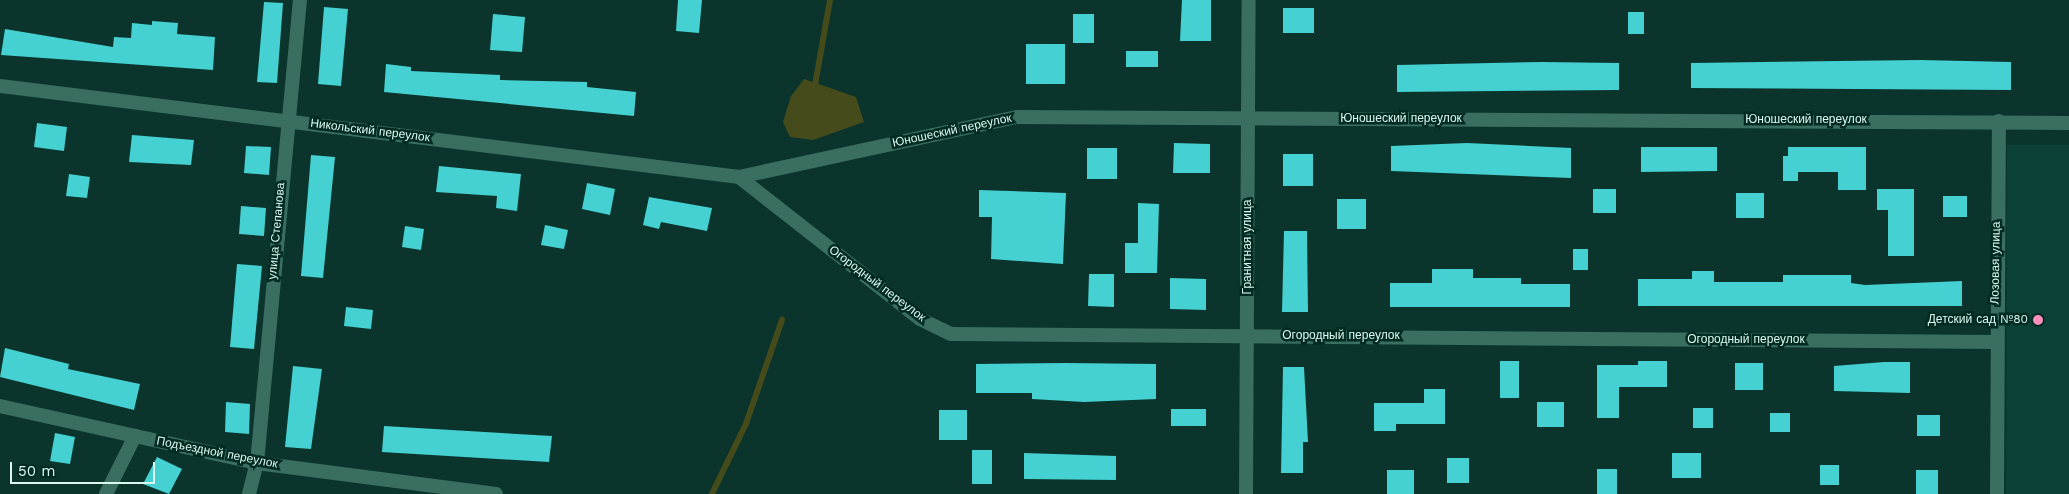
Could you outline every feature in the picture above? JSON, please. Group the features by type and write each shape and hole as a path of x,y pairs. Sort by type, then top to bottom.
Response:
{"street":[{"name":"улица Степанова","path":"249,494 257,463 286,121 300,0"},
{"name":"Гранитная улица","path":"1246,494 1249,0"},
{"name":"Никольский переулок","path":"0,86 739,177"},
{"name":"Юношеский переулок","path":"739,177 1017,117 1998,121 2069,123"},
{"name":"Лозовая улица","path":"1997,494 1995,342 1998,121"},
{"name":"Огородный переулок","path":"739,177 920,319 951,334 1995,342"},
{"name":"Подъездной переулок","path":"0,406 257,463 496,494"},
{"path":"106,494 135,436"}],"shaded area":[{"path":"804,79 856,97 864,122 813,140 790,137 783,122 791,96"},
{"name":"Детский сад №80","path":"2007,145 2069,145 2069,494 2006,494"}],"building":[{"path":"678,0 702,0 699,33 676,31"},
{"path":"1182,0 1211,0 1211,41 1180,41"},
{"path":"264,2 283,3 277,83 257,82"},
{"path":"324,7 348,9 341,86 318,84"},
{"path":"1283,8 1314,8 1314,33 1283,33"},
{"path":"1628,12 1644,12 1644,34 1628,34"},
{"path":"493,14 525,17 522,52 490,50"},
{"path":"1073,14 1094,14 1094,43 1073,43"},
{"path":"152,21 178,23 177,34 215,37 213,70 1,55 5,29 113,47 114,37 131,38 132,23 152,25"},
{"path":"1026,44 1065,44 1065,84 1026,84"},
{"path":"1126,51 1158,51 1158,67 1126,67"},
{"path":"1921,60 2011,62 2011,90 1691,88 1691,63"},
{"path":"1542,62 1619,63 1619,90 1397,92 1397,65"},
{"path":"386,64 411,67 411,71 500,75 500,80 587,82 587,87 636,92 634,116 384,92"},
{"path":"37,123 67,127 64,151 34,147"},
{"path":"132,135 194,140 191,165 129,162"},
{"path":"1174,143 1210,144 1210,173 1173,173"},
{"path":"1467,143 1571,148 1571,178 1391,171 1391,146"},
{"path":"246,146 271,147 269,175 244,173"},
{"path":"1641,147 1717,147 1717,171 1641,172"},
{"path":"1788,147 1866,147 1866,190 1838,190 1838,172 1798,172 1798,181 1783,181 1783,156 1788,156"},
{"path":"1087,148 1117,148 1117,179 1087,179"},
{"path":"1283,154 1313,154 1313,186 1283,186"},
{"path":"311,155 335,157 323,278 301,276"},
{"path":"439,166 521,174 517,211 496,208 497,196 436,192"},
{"path":"69,174 90,177 87,198 66,196"},
{"path":"587,183 615,189 610,215 582,209"},
{"path":"1593,189 1616,189 1616,213 1593,213"},
{"path":"1877,189 1914,189 1914,256 1888,256 1888,210 1877,210"},
{"path":"979,190 1066,193 1063,264 991,259 992,217 979,217"},
{"path":"1736,193 1764,193 1764,218 1736,218"},
{"path":"1943,196 1967,196 1967,217 1943,217"},
{"path":"649,197 712,208 707,231 661,222 659,229 643,225"},
{"path":"1337,199 1366,199 1366,229 1337,229"},
{"path":"1138,203 1159,204 1157,273 1125,273 1125,243 1138,243"},
{"path":"241,206 266,208 264,236 239,234"},
{"path":"545,225 568,230 564,249 541,245"},
{"path":"405,226 424,229 421,250 402,247"},
{"path":"1284,231 1307,231 1308,312 1282,312"},
{"path":"1573,249 1588,249 1588,270 1573,270"},
{"path":"237,264 262,266 254,349 230,347"},
{"path":"1432,269 1473,269 1473,278 1521,278 1521,284 1570,284 1570,307 1390,307 1390,283 1432,283"},
{"path":"1692,271 1714,271 1714,282 1783,282 1783,275 1851,275 1851,283 1865,285 1962,281 1962,306 1638,306 1638,279 1692,279"},
{"path":"1089,274 1114,274 1114,307 1088,306"},
{"path":"1170,278 1206,279 1206,310 1170,309"},
{"path":"346,307 373,310 371,329 344,326"},
{"path":"5,348 69,364 68,369 140,384 134,410 0,377"},
{"path":"1500,361 1519,361 1519,398 1500,398"},
{"path":"1638,361 1667,361 1667,387 1619,387 1619,418 1597,418 1597,365 1638,365"},
{"path":"1910,362 1910,393 1834,391 1834,366"},
{"path":"1735,363 1763,363 1763,390 1735,390"},
{"path":"976,364 1156,364 1156,399 1084,402 1032,399 1032,393 976,393"},
{"path":"293,366 322,369 311,449 285,447"},
{"path":"1283,367 1304,367 1308,442 1303,442 1303,473 1281,473"},
{"path":"1424,389 1445,389 1445,424 1396,424 1396,431 1374,431 1374,403 1424,403"},
{"path":"226,402 250,404 249,434 225,432"},
{"path":"1537,402 1564,402 1564,427 1537,427"},
{"path":"1693,408 1713,408 1713,428 1693,428"},
{"path":"1171,409 1206,409 1206,426 1171,426"},
{"path":"939,410 967,410 967,440 939,440"},
{"path":"1770,413 1790,413 1790,432 1770,432"},
{"path":"1917,415 1940,415 1940,436 1917,436"},
{"path":"384,426 552,436 549,462 382,452"},
{"path":"55,433 75,437 70,464 50,461"},
{"path":"972,450 992,450 992,484 972,484"},
{"path":"1024,453 1116,456 1116,480 1024,479"},
{"path":"1672,453 1701,453 1701,478 1672,478"},
{"path":"157,457 182,469 169,494 143,484"},
{"path":"1447,458 1469,458 1469,483 1447,483"},
{"path":"1820,465 1839,465 1839,485 1820,485"},
{"path":"1597,469 1617,469 1617,494 1597,494"},
{"path":"1387,470 1414,470 1414,494 1387,494"},
{"path":"1916,470 1938,470 1938,494 1916,494"}],"waterway":[{"path":"814,91 830,0"},
{"path":"712,494 746,424 782,320"}],"place":[{"name":"Детский сад №80","path":"2038,320"}]}
